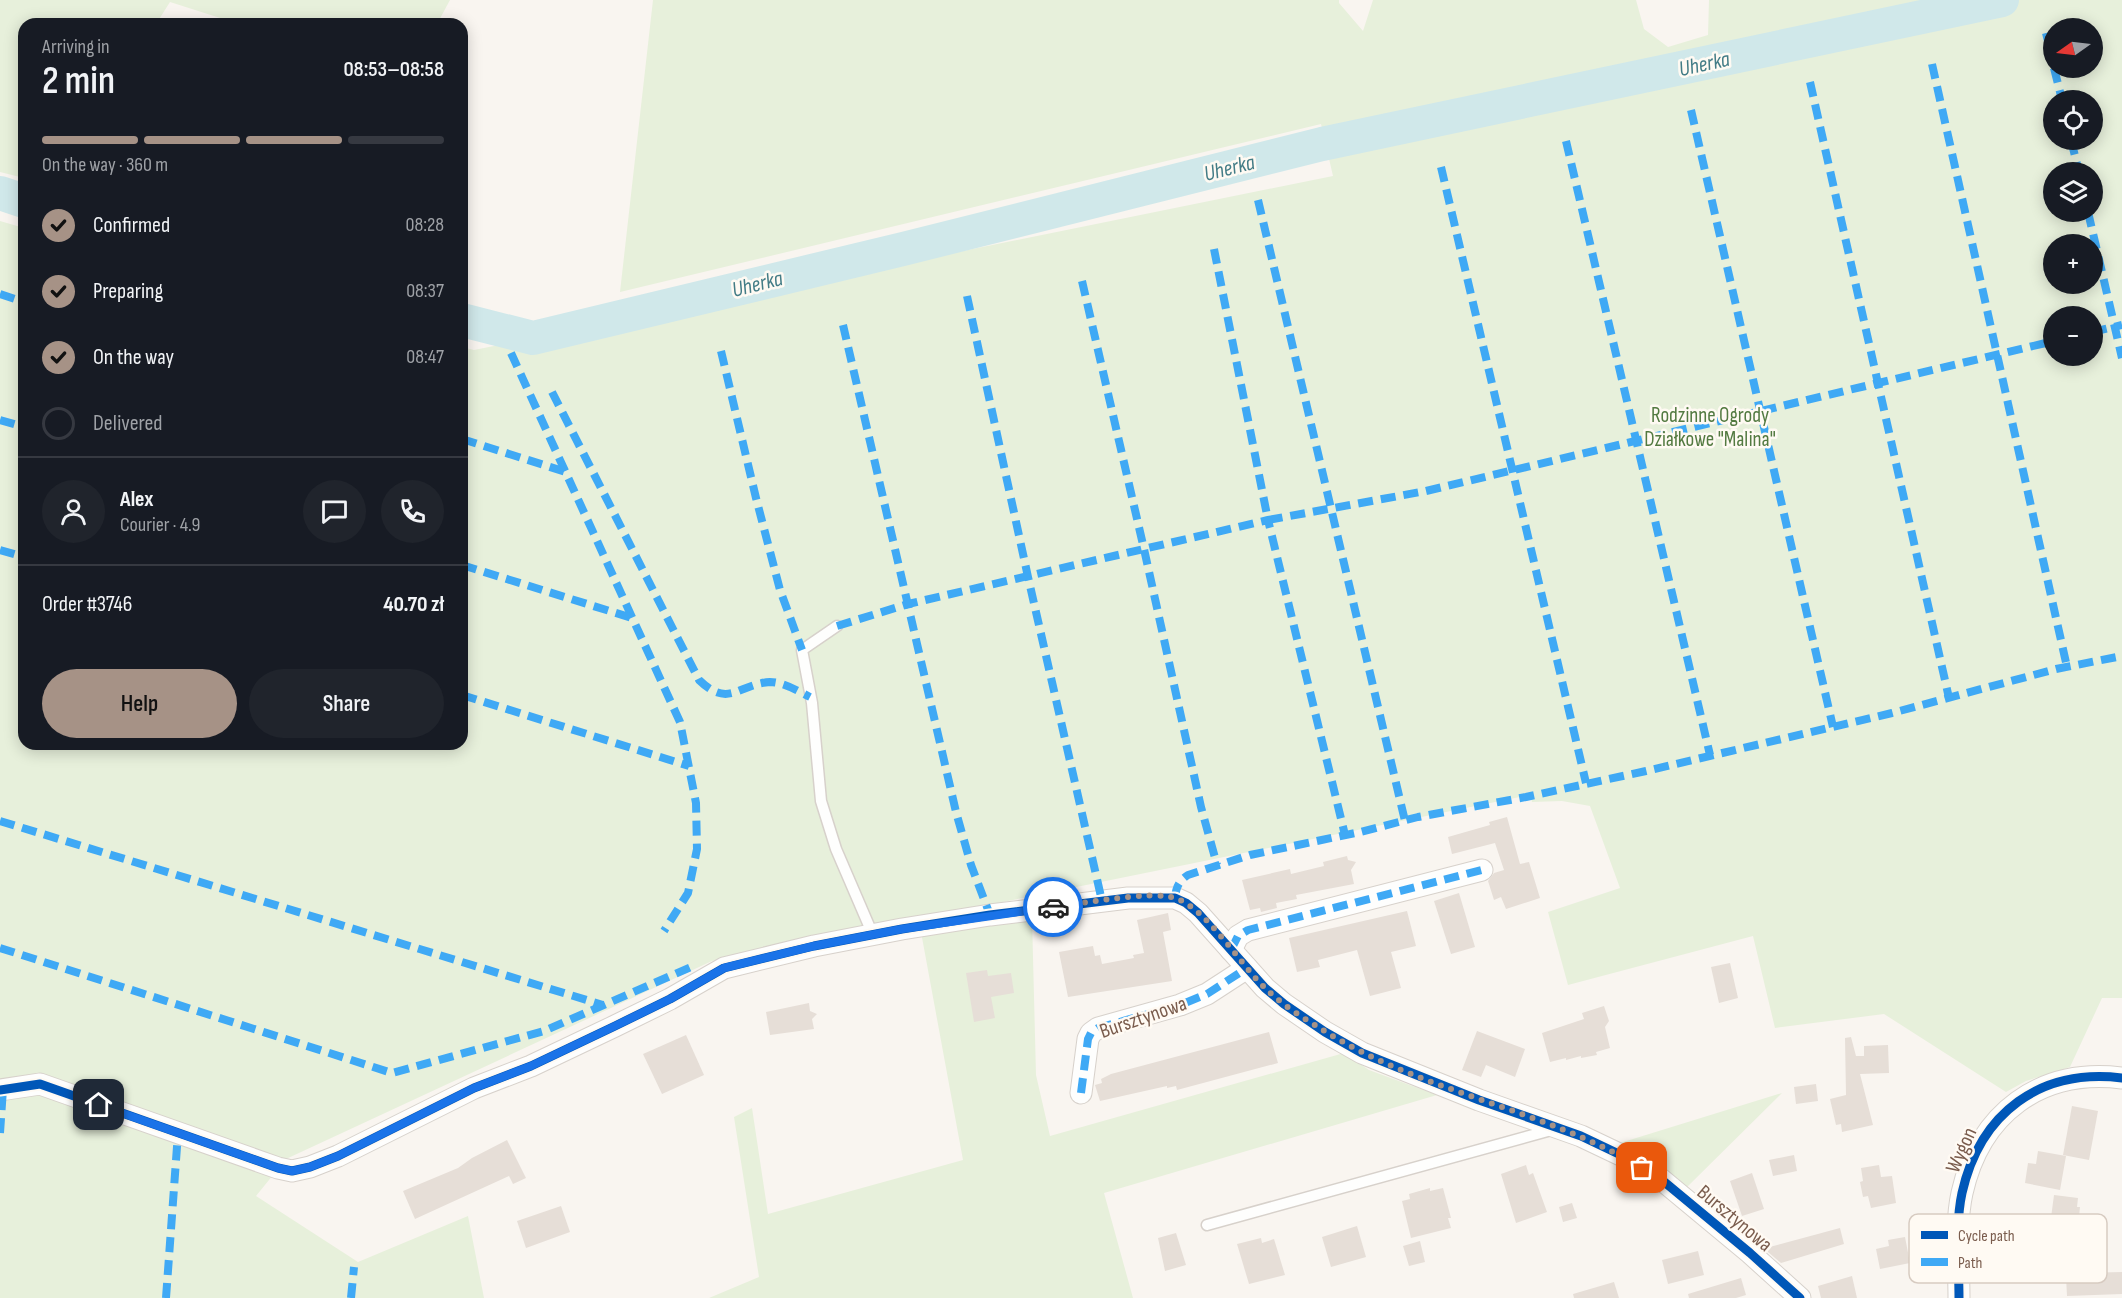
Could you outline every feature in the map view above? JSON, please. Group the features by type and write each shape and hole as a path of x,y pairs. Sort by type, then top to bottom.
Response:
{"street":[{"path":"1231,950 1238,936 1248,930 1482,870"},
{"name":"Bursztynowa","path":"0,1090 40,1083 292,1171 338,1156 474,1088 531,1066 670,999 724,968 814,946 873,935 1035,909 1165,896 1175,898 1192,908 1215,930 1265,988 1325,1032 1362,1053 1602,1145 1662,1180 1800,1298"},
{"name":"Bursztynowa","path":"1081,1093 1088,1039 1091,1033 1180,1005 1207,994 1247,968"},
{"name":"Wygon","path":"1959,1214 1967,1174 1989,1130 2006,1110 2020,1099 2036,1091 2072,1078 2093,1076 2122,1078"}],"lane":[{"path":"837,626 802,650 812,703 821,801 836,849 873,935"},
{"path":"1207,1225 1558,1128"}],"green space":[{"path":"0,0 450,0 440,18 220,18 170,2 160,18 18,18 18,176 0,172"},
{"name":"Rodzinne Ogrody Działkowe \"Malina\"","path":"653,0 1339,0 1339,3 1363,31 1373,0 1636,0 1644,29 1668,47 1708,35 1709,0 2122,0 2122,998 2102,998 2070,1067 2026,1081 2006,1092 1884,1014 1775,1028 1753,936 1568,985 1548,912 1620,888 1590,806 1562,801 1532,802 1530,795 712,961 286,1159 256,1196 358,1262 468,1216 484,1298 0,1298 0,221 18,226 18,750 468,750 468,348 474,350 1333,176 1321,124 620,292"},
{"path":"1032,918 1036,1075 1050,1136 1344,1053 1369,1070 1437,1095 1104,1193 1133,1298 709,1298 759,1277 734,1117 752,1108 768,1214 963,1160 921,932"},
{"path":"1782,1093 1685,1189 1659,1165 1620,1143"}],"building":[{"path":"1507,817 1520,864 1529,862 1540,898 1506,909 1501,897 1494,900 1488,881 1494,873 1504,870 1495,843 1452,854 1448,837 1490,825 1489,822"},
{"path":"1347,856 1348,860 1356,862 1351,870 1354,884 1296,895 1297,899 1276,903 1277,908 1261,912 1260,908 1250,910 1242,880 1290,869 1291,874 1324,866 1323,862"},
{"path":"1459,893 1475,947 1451,954 1434,901"},
{"path":"1407,911 1416,946 1391,952 1401,988 1370,996 1357,950 1318,960 1320,967 1297,972 1289,938"},
{"path":"1168,913 1171,930 1163,932 1172,981 1068,997 1059,952 1093,946 1095,956 1100,955 1102,964 1134,958 1133,955 1144,953 1137,920"},
{"path":"1730,963 1738,998 1719,1003 1711,967"},
{"path":"987,970 988,976 1011,973 1014,993 991,997 995,1018 974,1022 966,973"},
{"path":"809,1003 810,1011 817,1014 812,1019 814,1029 770,1035 766,1012"},
{"path":"1604,1006 1609,1021 1605,1027 1610,1048 1596,1052 1597,1055 1550,1062 1542,1033 1584,1019 1582,1013"},
{"path":"1477,1031 1525,1049 1515,1077 1486,1065 1481,1077 1462,1070"},
{"path":"1269,1032 1278,1063 1177,1090 1176,1086 1167,1088 1167,1086 1100,1101 1095,1085 1102,1083 1101,1079 1111,1074"},
{"path":"686,1035 704,1075 662,1094 643,1054"},
{"path":"1851,1037 1856,1056 1864,1056 1864,1046 1888,1045 1889,1073 1860,1074 1873,1125 1842,1132 1841,1124 1836,1125 1830,1099 1846,1095 1845,1038"},
{"path":"1816,1084 1818,1101 1796,1104 1794,1087"},
{"path":"2072,1106 2098,1111 2089,1160 2063,1155"},
{"path":"507,1140 526,1178 513,1184 509,1176 415,1219 403,1191 458,1168"},
{"path":"2038,1151 2066,1156 2060,1190 2025,1183 2028,1163 2036,1164"},
{"path":"1794,1155 1797,1171 1773,1176 1769,1160"},
{"path":"1526,1165 1529,1175 1533,1173 1547,1212 1516,1223 1501,1174"},
{"path":"1879,1165 1881,1177 1892,1176 1896,1203 1871,1208 1868,1196 1863,1197 1860,1182 1863,1181 1861,1168"},
{"path":"1752,1173 1764,1209 1742,1216 1730,1181"},
{"path":"1430,1188 1430,1191 1443,1188 1451,1218 1448,1218 1451,1228 1411,1238 1402,1201 1410,1199 1409,1194"},
{"path":"2054,1195 2078,1198 2079,1214 2052,1214"},
{"path":"1572,1203 1577,1218 1563,1222 1559,1207"},
{"path":"561,1206 570,1232 526,1248 517,1221"},
{"path":"1357,1226 1366,1257 1331,1267 1322,1237"},
{"path":"1840,1228 1844,1244 1781,1263 1766,1248"},
{"path":"1176,1233 1186,1265 1165,1271 1158,1238"},
{"path":"1905,1237 1909,1263 1880,1269 1876,1249 1889,1246 1888,1240"},
{"path":"1261,1238 1262,1243 1274,1239 1285,1275 1249,1284 1237,1244"},
{"path":"1420,1241 1425,1262 1409,1266 1403,1246"},
{"path":"1698,1251 1704,1275 1668,1284 1662,1260"},
{"path":"2107,1272 2122,1272 2122,1294 2067,1296 2066,1283 2107,1283"},
{"path":"1852,1276 1857,1298 1821,1298 1818,1286"},
{"path":"1741,1278 1746,1295 1736,1298 1689,1298 1688,1294"},
{"path":"1614,1282 1619,1298 1574,1298 1573,1294"}],"waterway":[{"name":"Uherka","path":"468,322 533,338 903,249 1322,144 2002,0"},
{"name":"Uherka","path":"0,193 18,199"}],"marked path":[{"path":"1932,64 2067,667"},
{"path":"2056,78 2060,90"},
{"path":"1810,82 1949,698"},
{"path":"1691,110 1833,727"},
{"path":"1566,141 1710,755"},
{"path":"2074,150 2076,162"},
{"path":"1441,167 1586,783"},
{"path":"1258,200 1405,821"},
{"path":"2090,222 2122,358"},
{"path":"1214,249 1268,520 1426,491 2043,344"},
{"path":"1082,281 1201,807 1217,865"},
{"path":"0,294 18,300"},
{"path":"967,296 1102,901"},
{"path":"843,325 956,812 971,865 990,915"},
{"path":"2103,329 2122,325"},
{"path":"721,351 780,590 802,650"},
{"path":"511,353 680,722 696,803 697,849 688,893 664,931"},
{"path":"552,392 699,680 718,693 734,693 759,684 775,682 810,697"},
{"path":"0,420 18,425"},
{"path":"468,441 566,472"},
{"path":"837,626 908,604 1268,520 1345,835"},
{"path":"0,550 18,555"},
{"path":"468,567 632,618"},
{"path":"1175,898 1178,885 1188,875 1250,855 1360,832 1418,817 1646,771 1892,713 2056,669 2122,656"},
{"path":"468,697 689,766"},
{"path":"0,821 603,1005"},
{"path":"1231,950 1238,936 1248,930 1482,870"},
{"path":"0,948 392,1073 544,1031 691,967"},
{"path":"1081,1093 1088,1039 1091,1033 1098,1028 1180,1005 1207,994 1247,968"},
{"path":"0,1133 3,1089"},
{"path":"166,1298 178,1133"},
{"path":"351,1298 354,1267"}],"cycle path":[{"path":"0,1090 40,1084 292,1171 338,1156 474,1088 531,1066 670,999 724,968 814,946 990,915 1128,898 1175,898 1186,903 1198,913 1265,988 1325,1032 1362,1053 1479,1100 1581,1136 1623,1156 1662,1180 1800,1298"},
{"path":"1959,1214 1962,1193 1971,1165 1983,1140 1999,1119 2018,1102 2040,1089 2065,1080 2092,1077 2122,1078"},
{"path":"1959,1283 1959,1298"}],"way so far":[{"path":"1053,907 1151,896 1175,898 1186,903 1215,930 1265,988 1284,1004 1343,1043 1362,1053 1479,1100 1581,1136 1623,1156 1642,1168"}],"route":[{"path":"99,1105 292,1171 338,1156 474,1088 531,1066 670,999 724,968 814,946 902,929 1053,907"}]}
